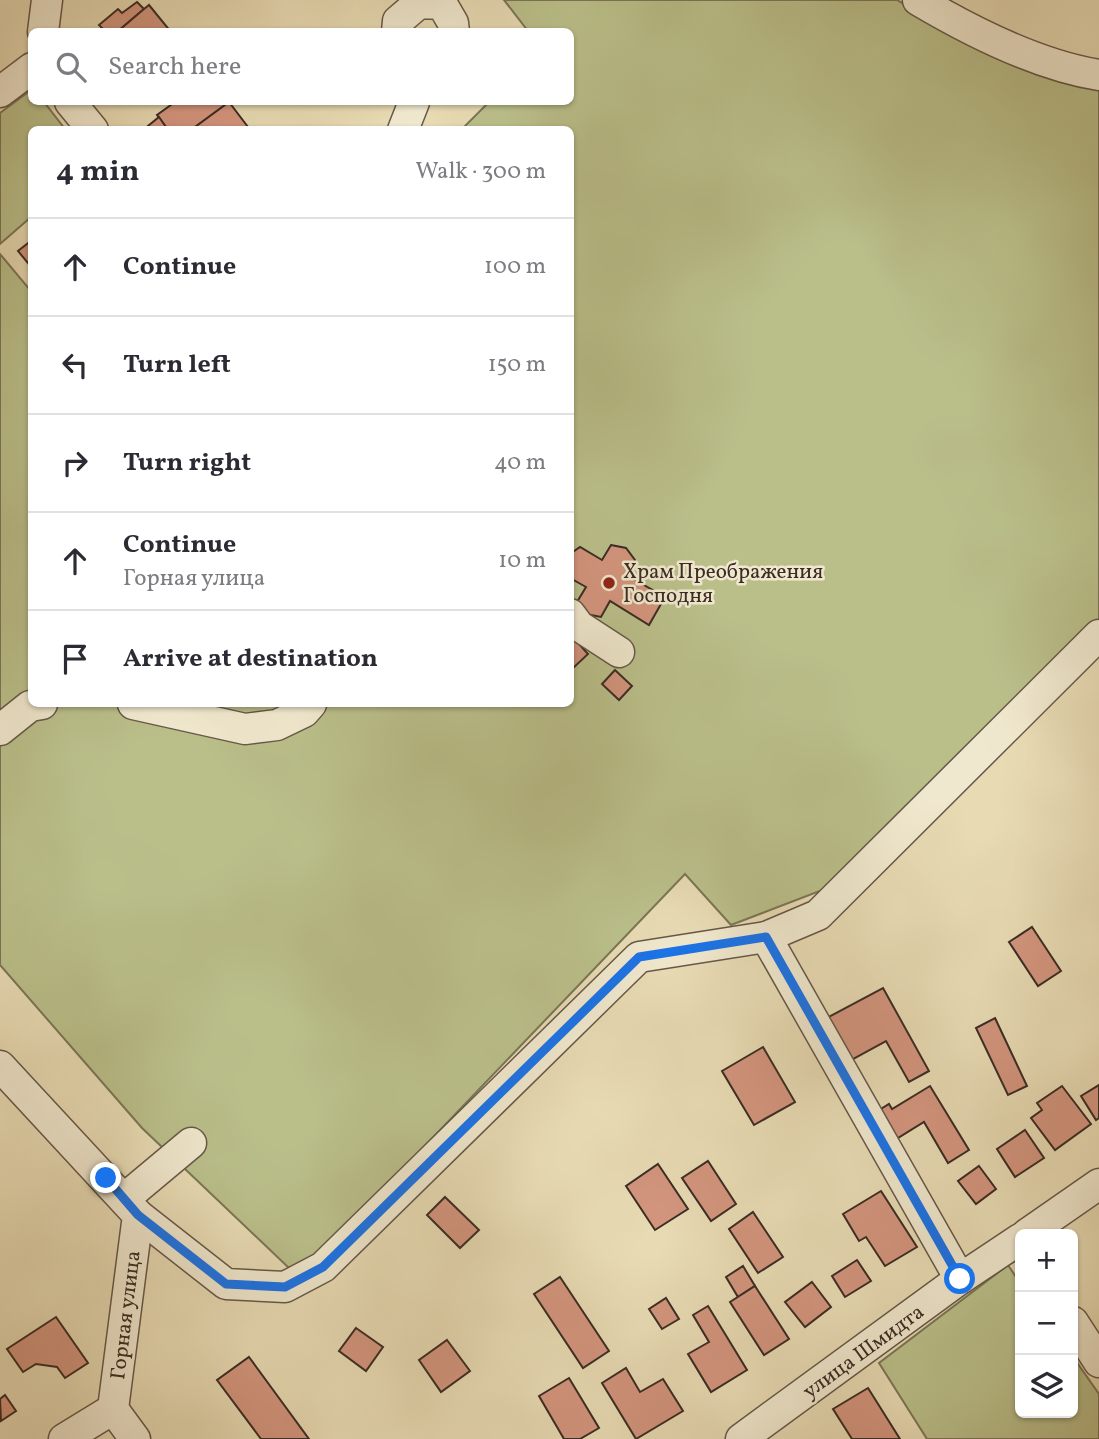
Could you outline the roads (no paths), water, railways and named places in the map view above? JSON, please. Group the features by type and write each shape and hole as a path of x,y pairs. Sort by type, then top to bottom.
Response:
{"street":[{"path":"44,28 47,0"},
{"path":"918,0 945,16 1030,55 1074,71 1099,75"},
{"path":"397,28 398,21 419,3 442,4 454,28"},
{"path":"0,92 28,71"},
{"path":"72,105 90,126"},
{"path":"397,105 398,126"},
{"path":"405,126 413,105"},
{"path":"574,619 579,626 620,652"},
{"path":"0,1066 131,1207 226,1284 285,1287 323,1267 639,957 766,937 818,915 1099,635"},
{"path":"0,730 29,707"},
{"path":"146,707 245,729 277,725 304,712 308,707"},
{"path":"766,937 960,1279"},
{"path":"131,1207 191,1143"},
{"path":"1034,1229 1099,1184"},
{"name":"Горная улица","path":"113,1409 131,1207"},
{"name":"улица Шмидта","path":"741,1439 778,1429 960,1279 1015,1243"},
{"path":"1078,1330 1099,1362"},
{"path":"64,1439 113,1409 135,1439"}],"place":[{"name":"Храм Преображения Господня","path":"609,583"}]}
